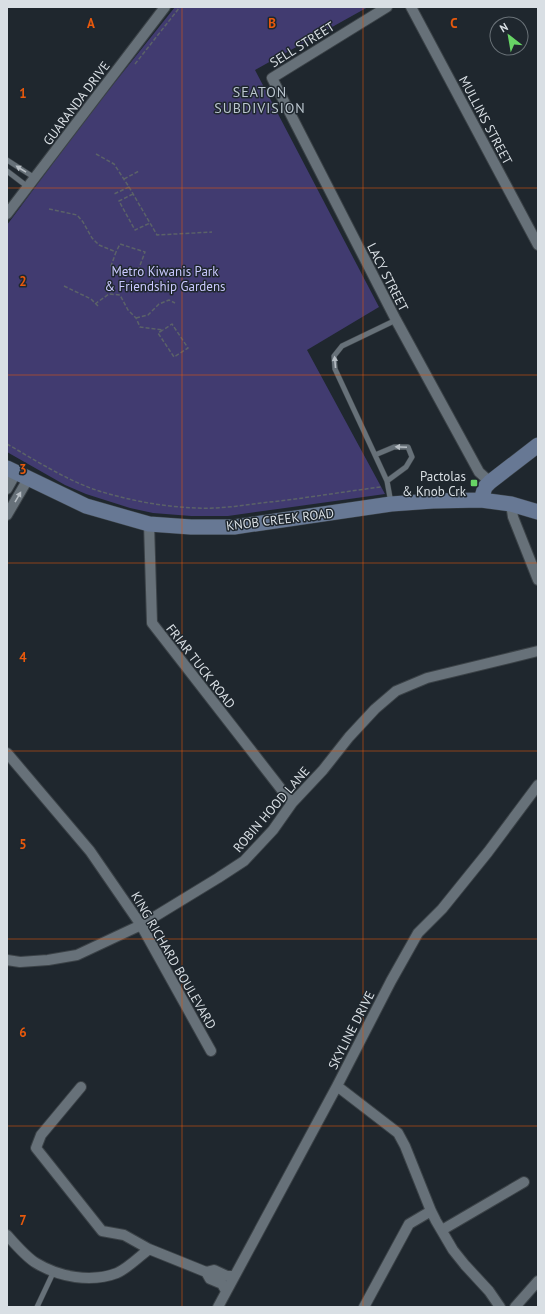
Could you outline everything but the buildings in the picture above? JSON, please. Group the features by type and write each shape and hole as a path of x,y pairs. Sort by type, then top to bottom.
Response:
{"main road":[{"path":"481,500 485,487 490,482 538,445"},
{"name":"KNOB CREEK ROAD","path":"17,474 86,506 149,524 191,527 234,527 391,504 433,501 481,500 511,504 538,512"}],"street":[{"name":"GUARANDA DRIVE","path":"7,214 165,7"},
{"name":"SELL STREET","path":"272,78 388,7"},
{"name":"MULLINS STREET","path":"411,7 538,245"},
{"name":"LACY STREET","path":"272,78 396,320 479,472 490,482"},
{"path":"7,489 17,474"},
{"path":"7,515 17,474"},
{"path":"511,504 513,517 538,580"},
{"name":"FRIAR TUCK ROAD","path":"149,524 152,623 292,802"},
{"name":"ROBIN HOOD LANE","path":"7,960 20,962 48,960 77,955 141,925 244,861 273,830 292,802 323,770 375,709 396,691 427,678 538,651"},
{"name":"KING RICHARD BOULEVARD","path":"7,754 90,851 141,925 211,1051"},
{"name":"SKYLINE DRIVE","path":"218,1307 418,933 442,909 470,875 538,786"},
{"path":"337,1086 398,1133 414,1166 431,1211 442,1230 465,1265 489,1291 500,1307"},
{"path":"81,1087 41,1135 36,1148 102,1231 124,1234 149,1249 206,1272 210,1278 222,1284 226,1291"},
{"path":"442,1230 524,1182"},
{"path":"364,1307 409,1224 431,1211"},
{"path":"7,1235 35,1263 54,1271 84,1279 97,1279 118,1273 149,1249"},
{"path":"206,1272 214,1270 227,1276 234,1276"},
{"path":"516,1307 538,1281"}],"lane":[{"path":"7,160 35,178"},
{"path":"7,171 28,187"},
{"path":"391,504 387,483 335,369 334,356 342,346 396,320"},
{"path":"375,455 394,447 408,448 412,457 406,467 387,483"},
{"path":"37,1307 54,1271"}],"path":[{"path":"96,154 114,164 151,223 157,236 212,232"},
{"path":"124,179 139,171"},
{"path":"114,194 129,187"},
{"path":"133,194 119,201 135,230 151,223"},
{"path":"49,210 77,216 83,222 92,238 99,245 116,252"},
{"path":"120,244 145,252 136,276 111,266 116,252 120,244"},
{"path":"64,286 91,299 98,306"},
{"path":"95,304 109,294 120,295 128,310 136,318 140,327 163,330 172,324 188,348 174,357 158,333 163,330"},
{"path":"136,318 148,315 160,304 169,300 175,304"},
{"path":"7,444 55,472 92,488 124,497 167,505 217,508 278,501 387,483"}],"green space":[{"name":"Metro Kiwanis Park & Friendship Gardens","path":"175,7 368,7 255,70 379,307 307,350 385,494 228,516 191,516 153,513 130,508 86,494 65,485 7,452 7,225 88,116"}],"place":[{"name":"Pactolas & Knob Crk","path":"474,483"}],"district":[{"name":"SEATON SUBDIVISION","path":"260,100"}]}
